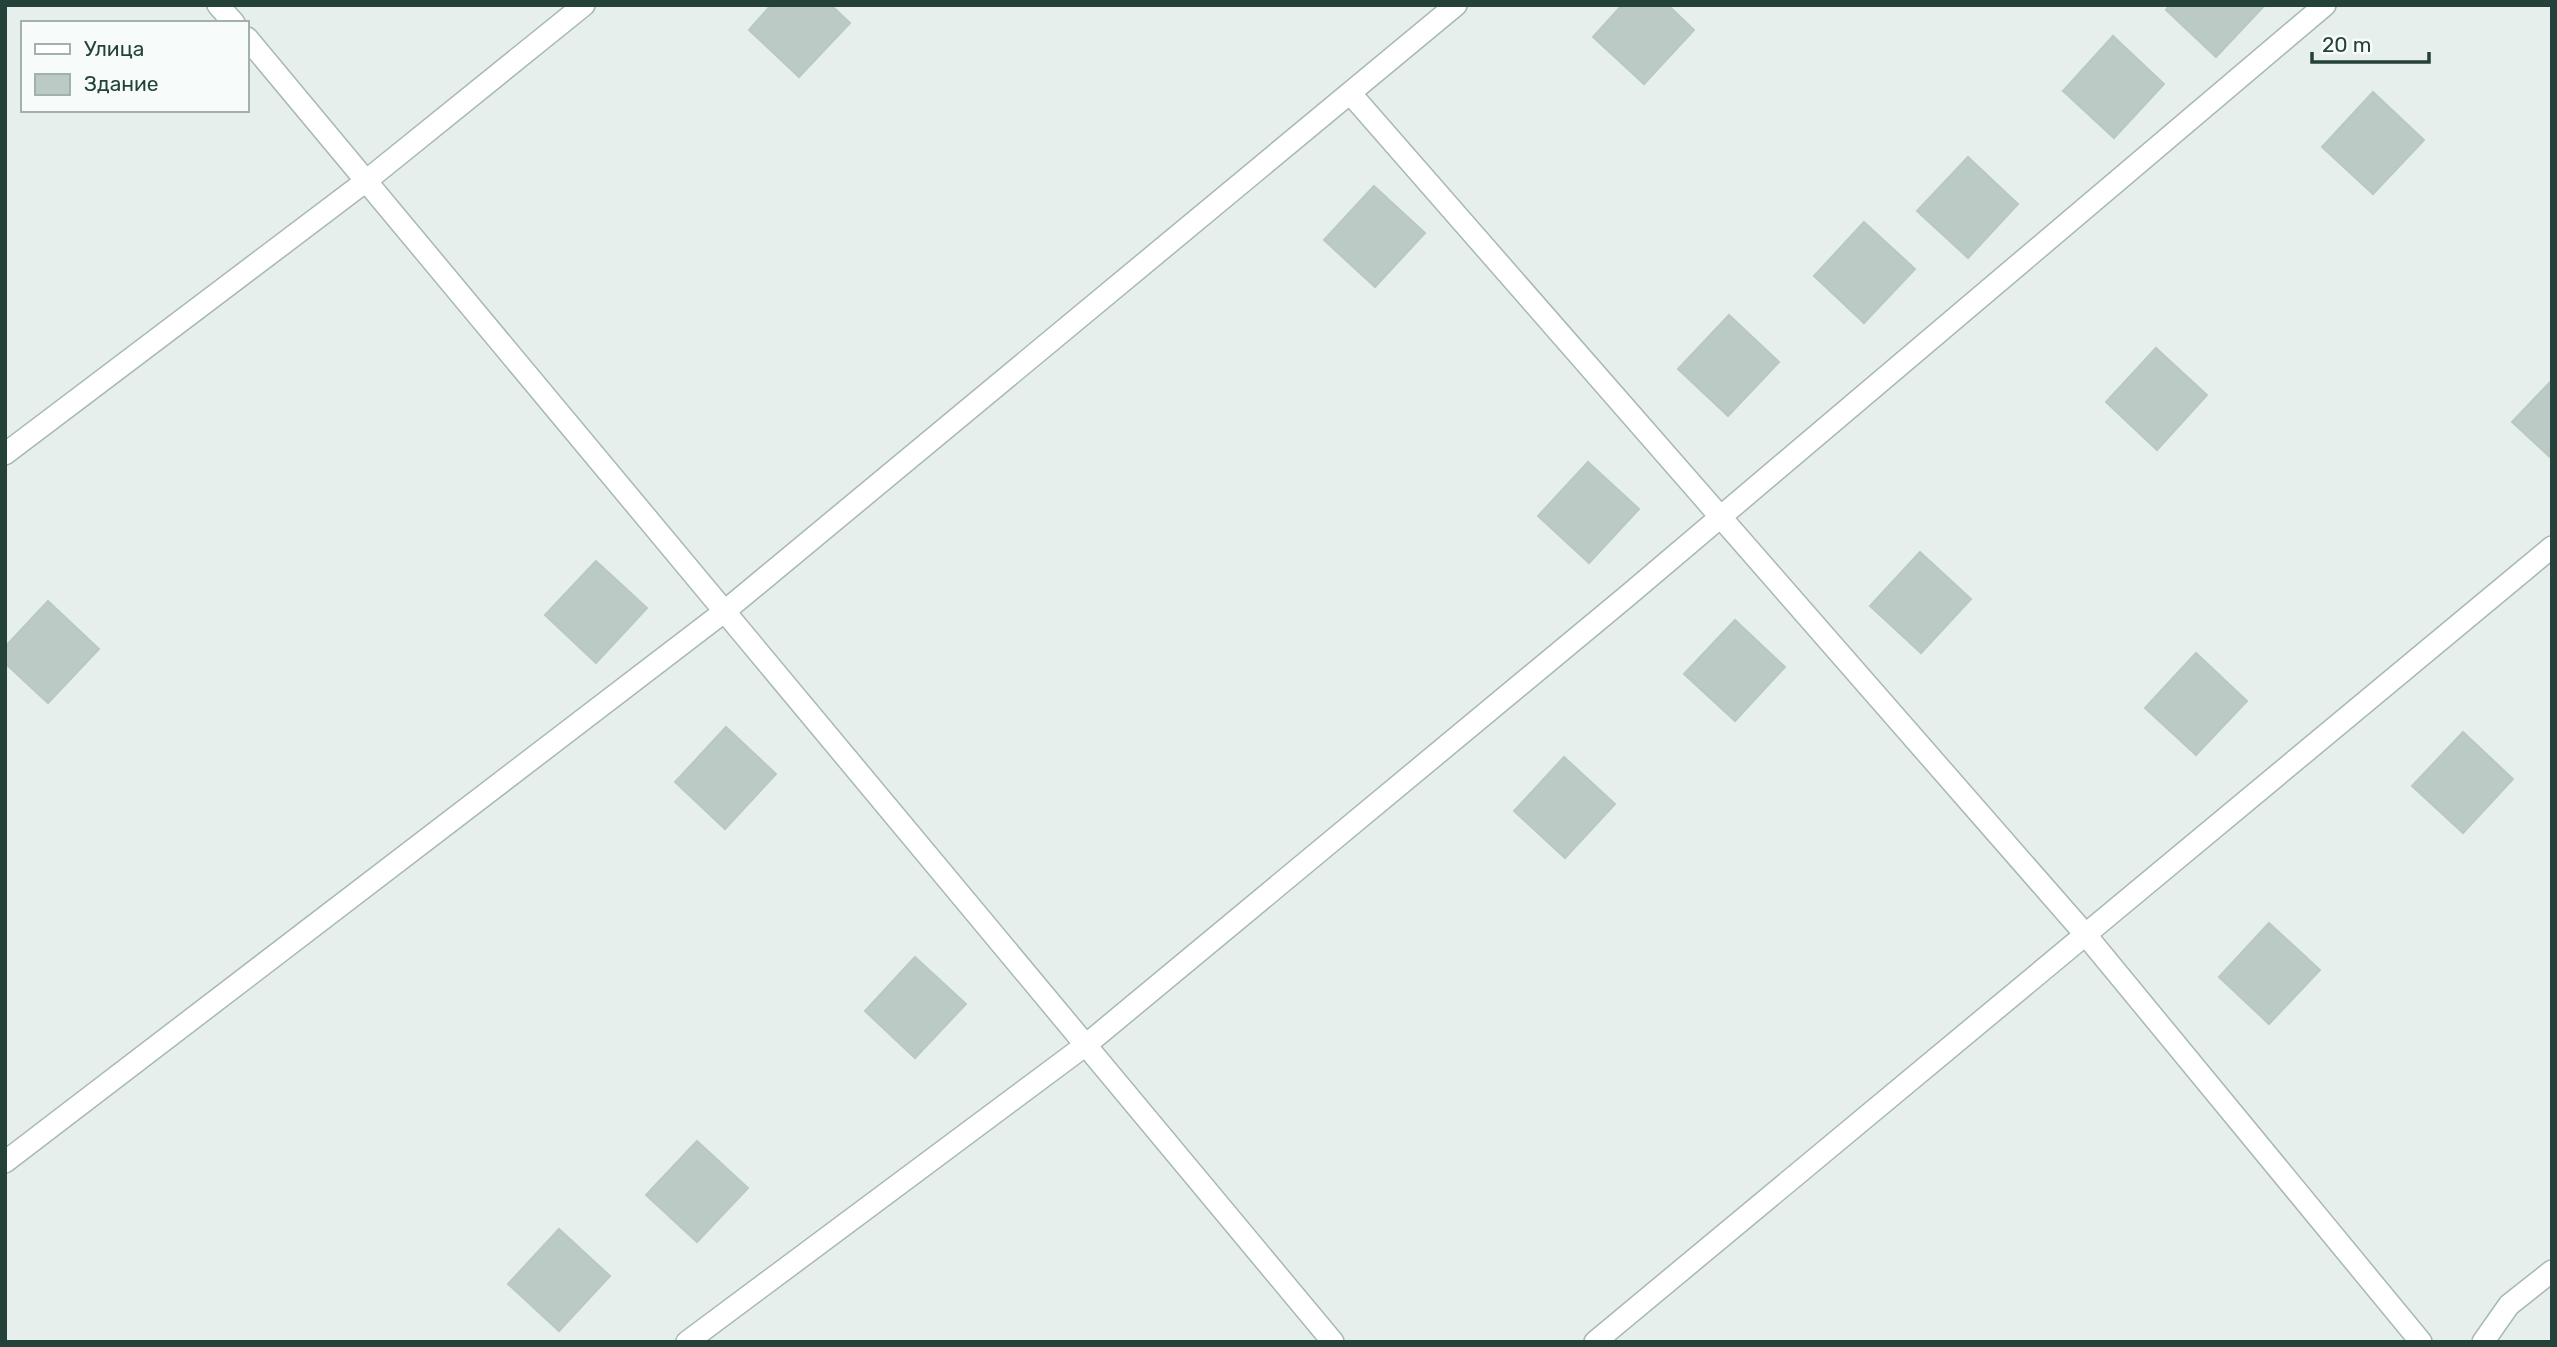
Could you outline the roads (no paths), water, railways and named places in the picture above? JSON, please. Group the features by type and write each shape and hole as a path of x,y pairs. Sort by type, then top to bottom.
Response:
{"street":[{"path":"218,5 232,21"},
{"path":"5,454 366,181 584,5"},
{"path":"5,1162 725,611 1456,5"},
{"path":"687,1342 1087,1044 1719,518 2325,5"},
{"path":"248,39 1333,1342"},
{"path":"1350,93 2085,934 2421,1342"},
{"path":"1595,1342 2552,547"},
{"path":"2483,1342 2509,1305 2552,1271"}]}
